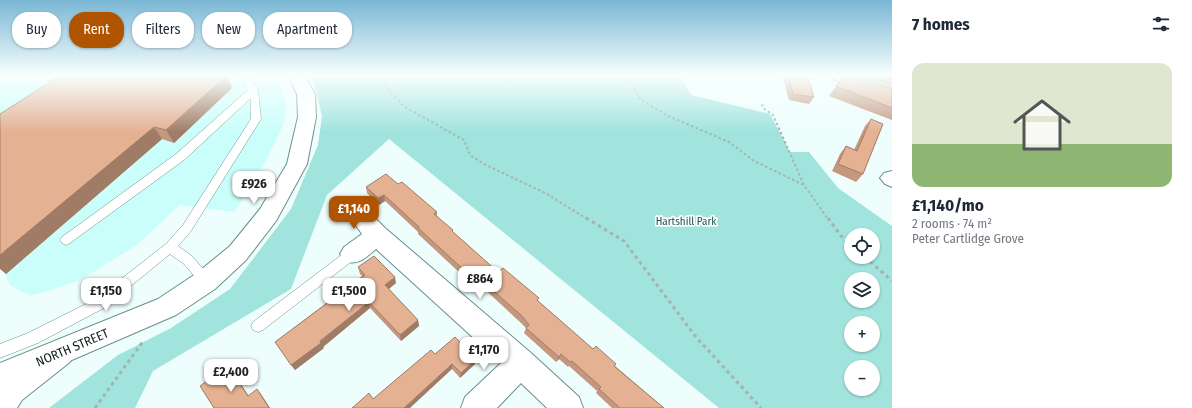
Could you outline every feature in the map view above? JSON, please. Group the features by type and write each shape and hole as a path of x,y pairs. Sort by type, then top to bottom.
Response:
{"street":[{"name":"NORTH STREET","path":"0,377 167,307 206,281 238,253 268,215 297,164 307,117 306,94"},
{"path":"352,254 370,228 521,363 568,408"},
{"path":"0,406 12,390 60,353"},
{"path":"476,408 521,363"}],"lane":[{"path":"66,240 180,157 250,94"},
{"name":"NORTH STREET","path":"0,351 33,338 99,304 170,247 187,228 253,125 256,119 257,101 255,94"},
{"path":"170,247 188,260 206,281"},
{"path":"258,326 352,254"}],"path":[{"path":"392,94 405,107 464,140 470,155 474,158 547,194 624,241 696,337 761,408"},
{"path":"637,94 640,99 666,115 729,142 754,161 804,184"},
{"path":"762,104 763,108 773,115 804,184 844,238"},
{"path":"873,264 892,281"},
{"path":"95,408 145,338"}],"shaded area":[{"path":"0,94 283,94 286,104 284,123 267,159 235,212 180,205 137,245 79,281 30,296 10,285 0,262"}],"green space":[{"name":"Hartshill Park","path":"317,94 690,94 770,114 790,152 809,152 838,188 892,226 892,408 719,408 389,139 327,195 291,289 153,371 135,408 49,408 118,355 171,328 230,289 291,209 318,145 322,116"}],"building":[{"path":"31,94 206,94 166,130 154,127 0,255 0,114"},
{"path":"793,94 813,94 814,97"},
{"path":"856,94 892,94 892,108"},
{"path":"871,119 883,124 863,174 838,164 846,146 857,151"},
{"path":"386,174 398,184 402,182 437,212 434,214 498,272 503,268 539,298 537,300 593,349 596,346 616,364 614,366 664,408 620,408 599,389 601,387 572,361 570,362 561,354 559,357 526,328 529,325 523,317 480,279 477,282 384,195 378,198 366,187"},
{"path":"374,256 395,277 385,285 418,320 400,335 369,302 320,341 321,343 291,365 275,342 365,275 358,267"},
{"path":"455,337 476,359 461,373 452,364 404,408 352,408 369,393 373,399 431,350 435,354"},
{"path":"228,366 248,396 257,389 269,408 214,408 200,386"}]}
